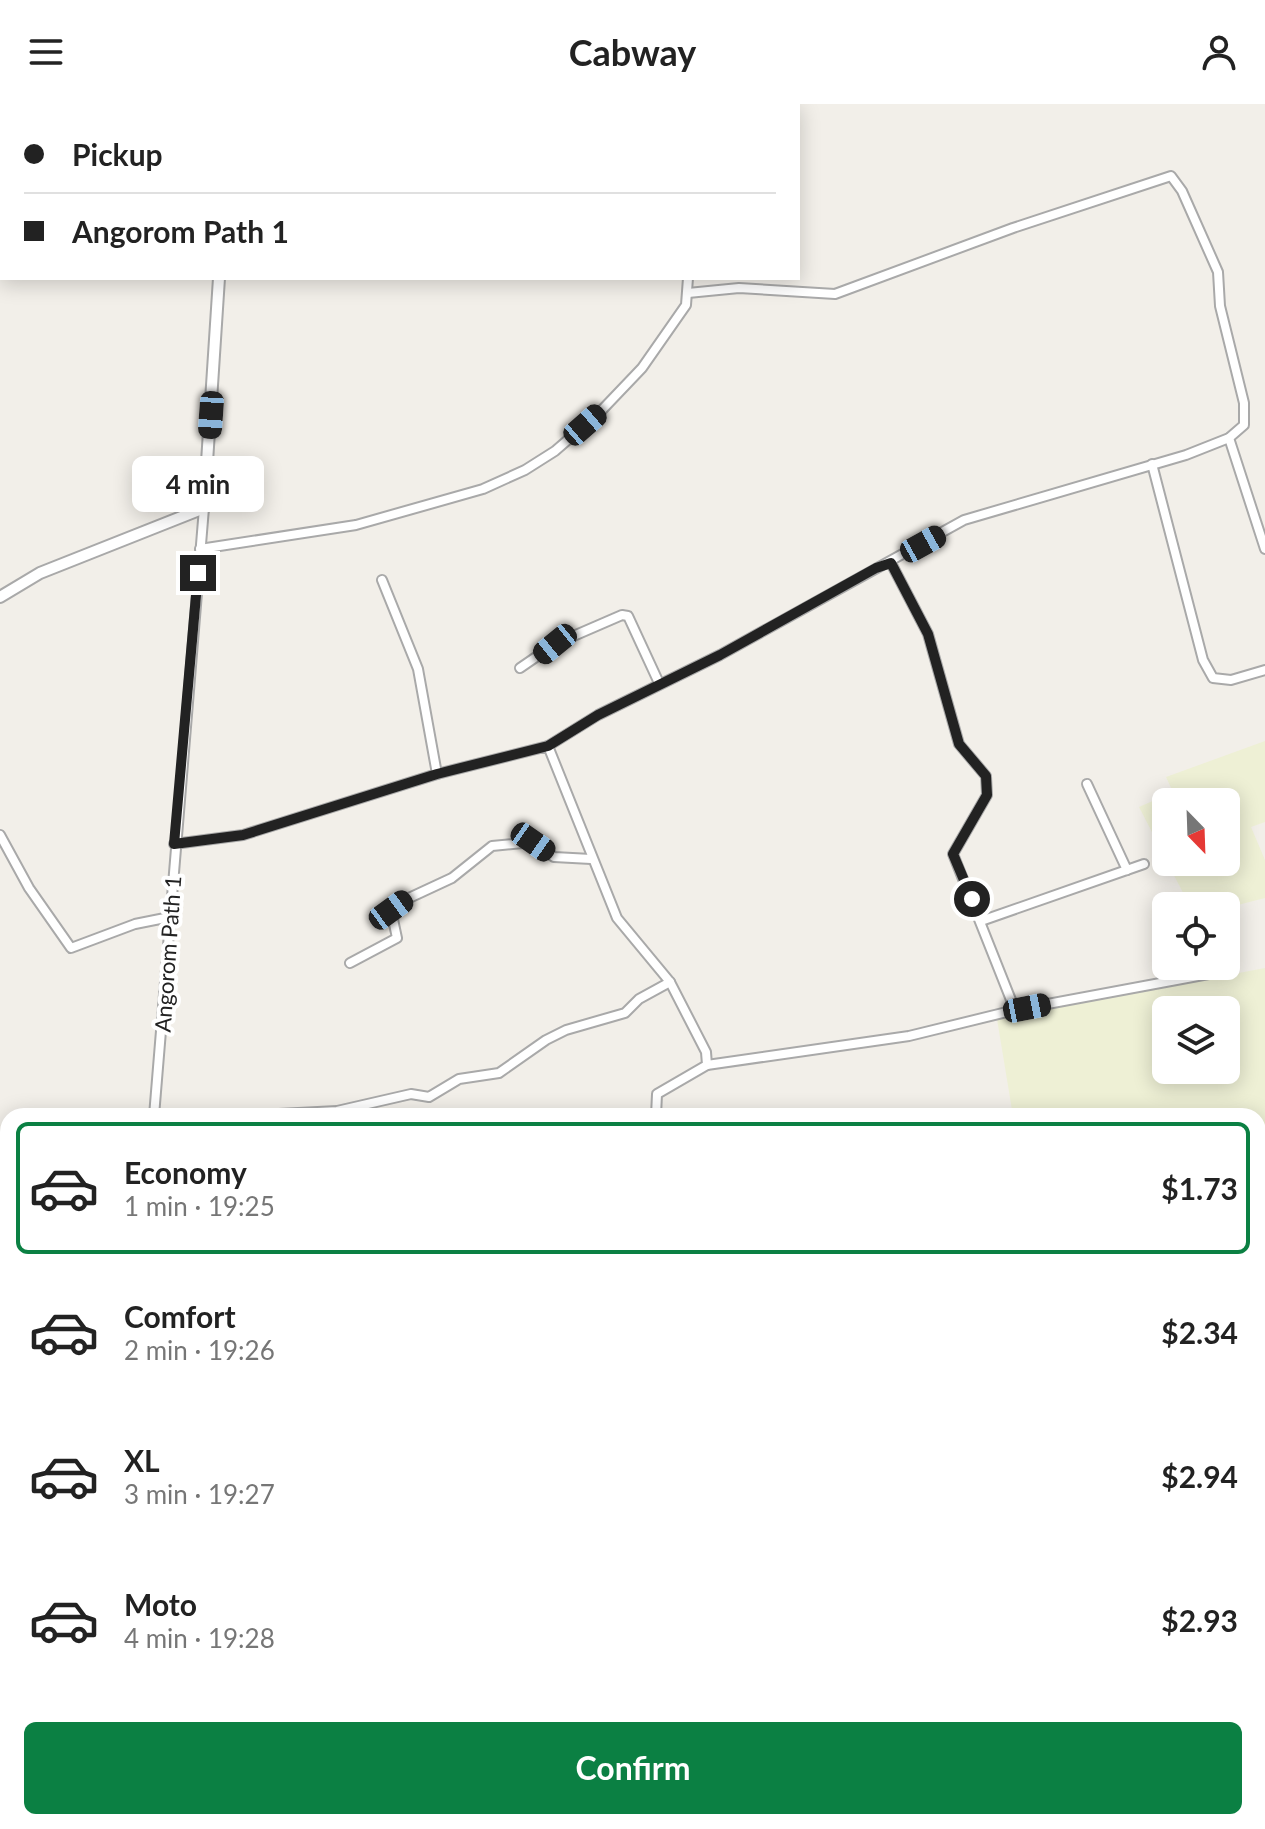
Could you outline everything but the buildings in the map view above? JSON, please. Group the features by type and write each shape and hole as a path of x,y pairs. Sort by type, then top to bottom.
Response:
{"street":[{"path":"174,844 243,835 437,774 548,746 659,683 720,655 876,568 891,563 964,520 1186,455 1229,438 1244,425 1246,416 1224,326 1218,272 1178,183 1171,176 1013,228 835,294 739,288 688,293"},
{"name":"Angorom Path 1","path":"155,1108 204,508 219,280"},
{"path":"200,549 317,528 356,525 513,477 555,451 614,399 682,312 688,280"},
{"path":"1229,438 1265,549"},
{"path":"1152,464 1203,660 1213,678 1231,680 1265,670"},
{"path":"1254,512 1265,507"},
{"path":"0,597 48,569 117,545 204,508"},
{"path":"891,563 928,634 959,744 986,776 987,795 953,854 1015,1010"},
{"path":"382,580 418,669 437,774"},
{"path":"520,668 555,644 622,615 628,616 659,683"},
{"path":"548,746 617,918 670,982 706,1052 707,1065"},
{"path":"1087,784 1127,870"},
{"path":"0,835 29,888 71,948 135,924 170,917"},
{"path":"350,963 397,938 391,910 452,878 492,846 533,842 554,857 591,859"},
{"path":"981,921 1144,864"},
{"path":"656,1108 657,1094 707,1065 909,1036 1015,1010 1176,980"},
{"path":"350,1108 411,1094 429,1097 459,1079 499,1073 566,1030 625,1013 639,999 670,982"}],"shaded area":[{"path":"1265,741 1265,822 1251,827 1265,860 1265,898 1240,904 1240,892 1183,892 1174,876 1240,876 1240,788 1171,788 1166,777"},
{"path":"1152,801 1152,832 1139,807"},
{"path":"1265,968 1265,1108 1012,1108 997,1019 1202,980 1240,980 1240,973"}],"route":[{"path":"198,573 174,844 243,835 437,774 548,746 598,715 675,674 720,655 876,568 891,563 928,634 959,744 986,776 987,795 964,830 953,854 972,899"}]}
